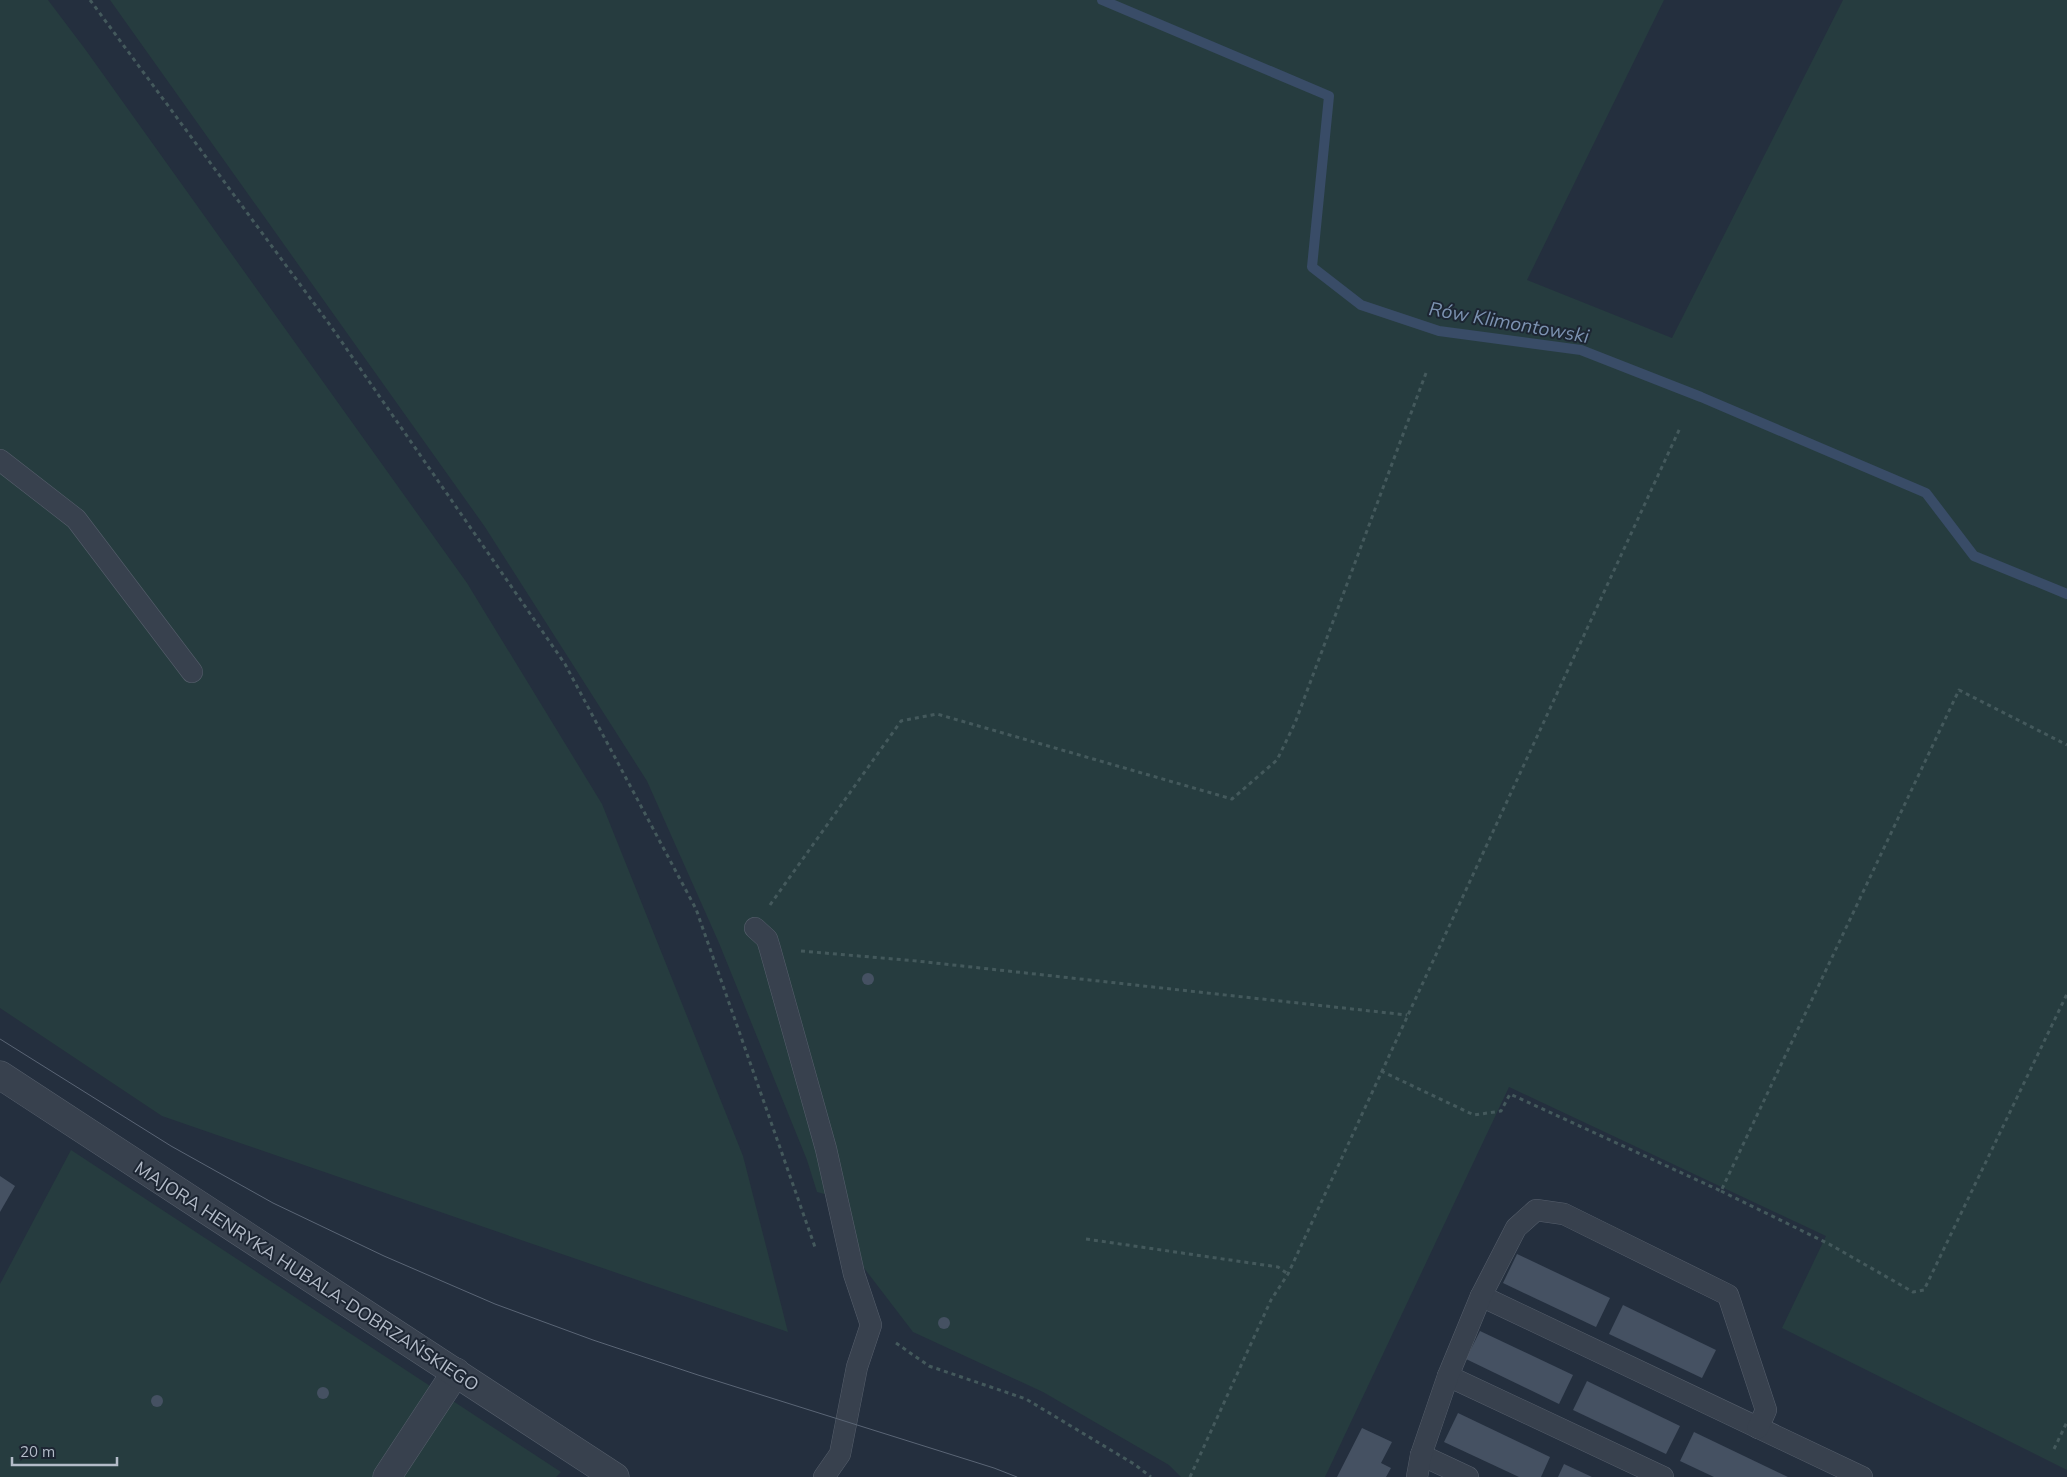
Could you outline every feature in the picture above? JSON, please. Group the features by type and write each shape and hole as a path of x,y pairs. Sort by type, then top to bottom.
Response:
{"street":[{"name":"MAJORA HENRYKA HUBALA-DOBRZAŃSKIEGO","path":"0,1075 615,1477"},
{"path":"387,1477 456,1372"}],"lane":[{"path":"0,460 76,519 192,672"},
{"path":"754,928 767,939 770,949 826,1149 854,1274 870,1325 857,1367 840,1454 824,1477"},
{"path":"1418,1477 1421,1455 1448,1376 1481,1296 1516,1228 1536,1210 1564,1214 1728,1295 1766,1410 1758,1428"},
{"path":"1481,1296 1862,1477"},
{"path":"1448,1376 1663,1477"},
{"path":"1421,1455 1468,1477"}],"path":[{"path":"90,0 330,325 565,664 696,909 816,1250"},
{"path":"754,928 901,721 937,714 1232,799 1277,760 1295,723 1426,372"},
{"path":"1190,1477 1271,1300 1288,1274 1680,428"},
{"path":"1721,1191 1959,690 2067,745"},
{"path":"770,949 917,961 1407,1015"},
{"path":"1381,1071 1474,1115 1501,1111 1510,1094 1721,1191 1829,1244 1913,1292 1924,1290 2067,994"},
{"path":"1086,1239 1278,1267 1288,1274"},
{"path":"870,1325 929,1366 1026,1399 1134,1464 1151,1477"},
{"path":"2054,1449 2067,1422"}],"green space":[{"path":"0,0 48,0 85,49 467,583 602,804 743,1156 788,1332 162,1116 0,1008"},
{"path":"110,0 1664,0 1527,280 1672,338 1843,0 2067,0 2067,1470 1782,1328 1826,1236 1509,1087 1325,1477 1181,1477 1169,1465 1043,1392 913,1332 864,1268 846,1200 817,1192 807,1160 719,943 647,781 485,527"},
{"path":"71,1150 561,1472 556,1477 0,1477 0,1284"}],"building":[{"path":"868,973 874,979 868,985 862,979"},
{"path":"0,1176 15,1186 0,1212"},
{"path":"1517,1254 1610,1298 1596,1327 1503,1283"},
{"path":"1623,1305 1716,1350 1702,1378 1609,1334"},
{"path":"944,1317 950,1323 944,1329 938,1323"},
{"path":"1480,1331 1573,1375 1559,1404 1466,1359"},
{"path":"1587,1381 1680,1426 1666,1454 1573,1410"},
{"path":"323,1387 329,1393 323,1399 317,1393"},
{"path":"157,1395 163,1401 157,1407 151,1401"},
{"path":"1458,1413 1550,1457 1541,1477 1519,1477 1444,1442"},
{"path":"1362,1428 1392,1442 1381,1463 1391,1468 1386,1477 1337,1477"},
{"path":"1694,1432 1788,1477 1714,1477 1680,1461"},
{"path":"1564,1464 1592,1477 1558,1477"}],"waterway":[{"name":"Rów Klimontowski","path":"1102,0 1329,96 1312,267 1361,305 1439,331 1581,350 1701,397 1926,493 1974,556 2067,594"}],"tram line":[{"path":"0,1039 171,1146 273,1203 384,1256 495,1304 593,1340 698,1375 994,1468 1017,1477"}]}
